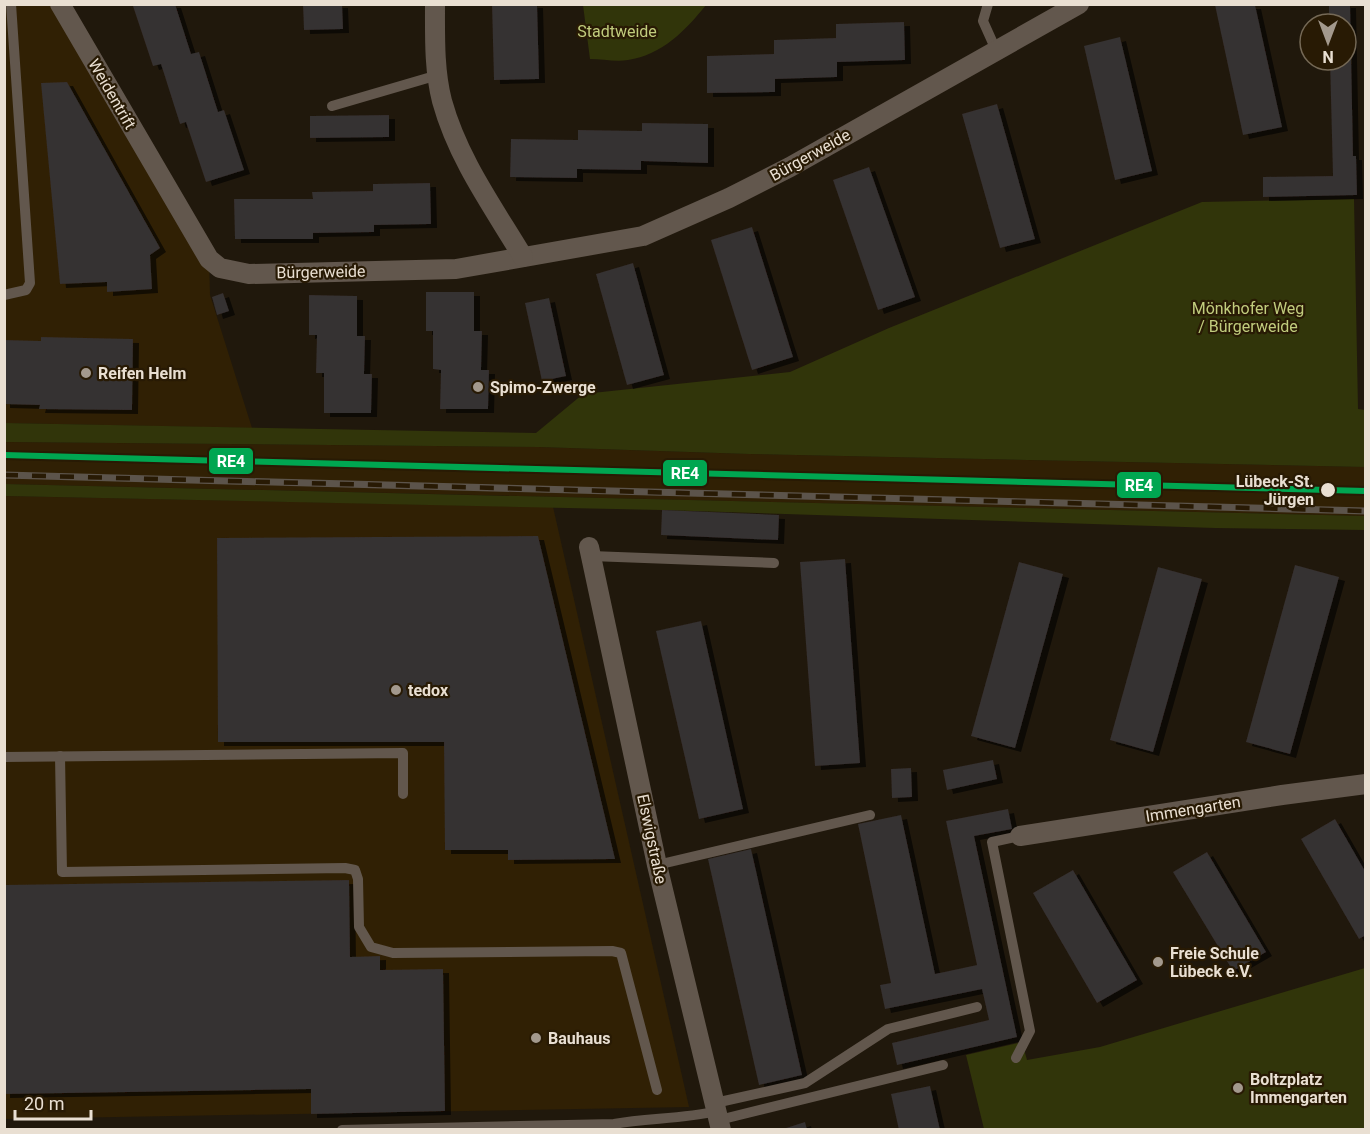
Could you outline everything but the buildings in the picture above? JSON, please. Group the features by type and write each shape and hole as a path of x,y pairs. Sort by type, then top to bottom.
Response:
{"street":[{"name":"Weidentrift","path":"60,4 165,183"},
{"path":"435,4 438,75 442,101 465,161 524,257"},
{"name":"Bürgerweide","path":"165,183 209,259 220,268 249,274 456,269 635,238 729,198 790,167 1079,4"},
{"name":"Elswigstraße","path":"590,552 657,865 718,1116"},
{"name":"Immengarten","path":"1020,836 1365,784"}],"lane":[{"path":"4,295 26,290 30,283 10,4"},
{"path":"988,4 983,21 996,50"},
{"path":"332,106 438,75"},
{"path":"590,552 774,563"},
{"path":"4,757 403,753 403,794"},
{"path":"60,756 62,872 345,868 355,870 358,879 359,927 371,947 393,953 612,951 621,953 626,962 657,1090"},
{"path":"657,865 870,814"},
{"path":"1016,1058 1030,1031 992,842 1020,836"},
{"path":"718,1116 805,1083 888,1029 976,1007"},
{"path":"342,1130 614,1124 650,1118 718,1116 943,1065"}],"shaded area":[{"path":"5,5 60,5 209,259 210,295 252,428 5,423"},
{"path":"5,442 539,447 749,454 1365,467 1366,516 5,484"},
{"path":"5,496 553,507 689,1107 5,1119"}],"green space":[{"name":"Stadtweide","path":"583,4 706,5 681,32 662,47 640,57 619,61 590,59"},
{"name":"Mönkhofer Weg / Bürgerweide","path":"1354,199 1358,409 1365,410 1365,467 749,454 539,447 5,442 5,423 536,433 583,394 790,372 889,328 1202,202"},
{"path":"5,484 1365,516 1366,530 1215,528 662,510 5,496"},
{"name":"Boltzplatz Immengarten","path":"1365,968 1365,1129 984,1129 966,1055 1022,1042 1027,1060 1100,1047"}],"railway":[{"path":"4,475 1366,511"}],"transit line":[{"name":"RE4","path":"4,455 1366,491"}],"place":[{"name":"Reifen Helm","path":"86,373"},
{"name":"Spimo-Zwerge","path":"478,387"},
{"name":"Lübeck-St. Jürgen","path":"1328,490"},
{"name":"tedox","path":"396,690"},
{"name":"Freie Schule Lübeck e.V.","path":"1158,962"},
{"name":"Bauhaus","path":"536,1038"},
{"name":"Boltzplatz Immengarten","path":"1238,1088"}]}
